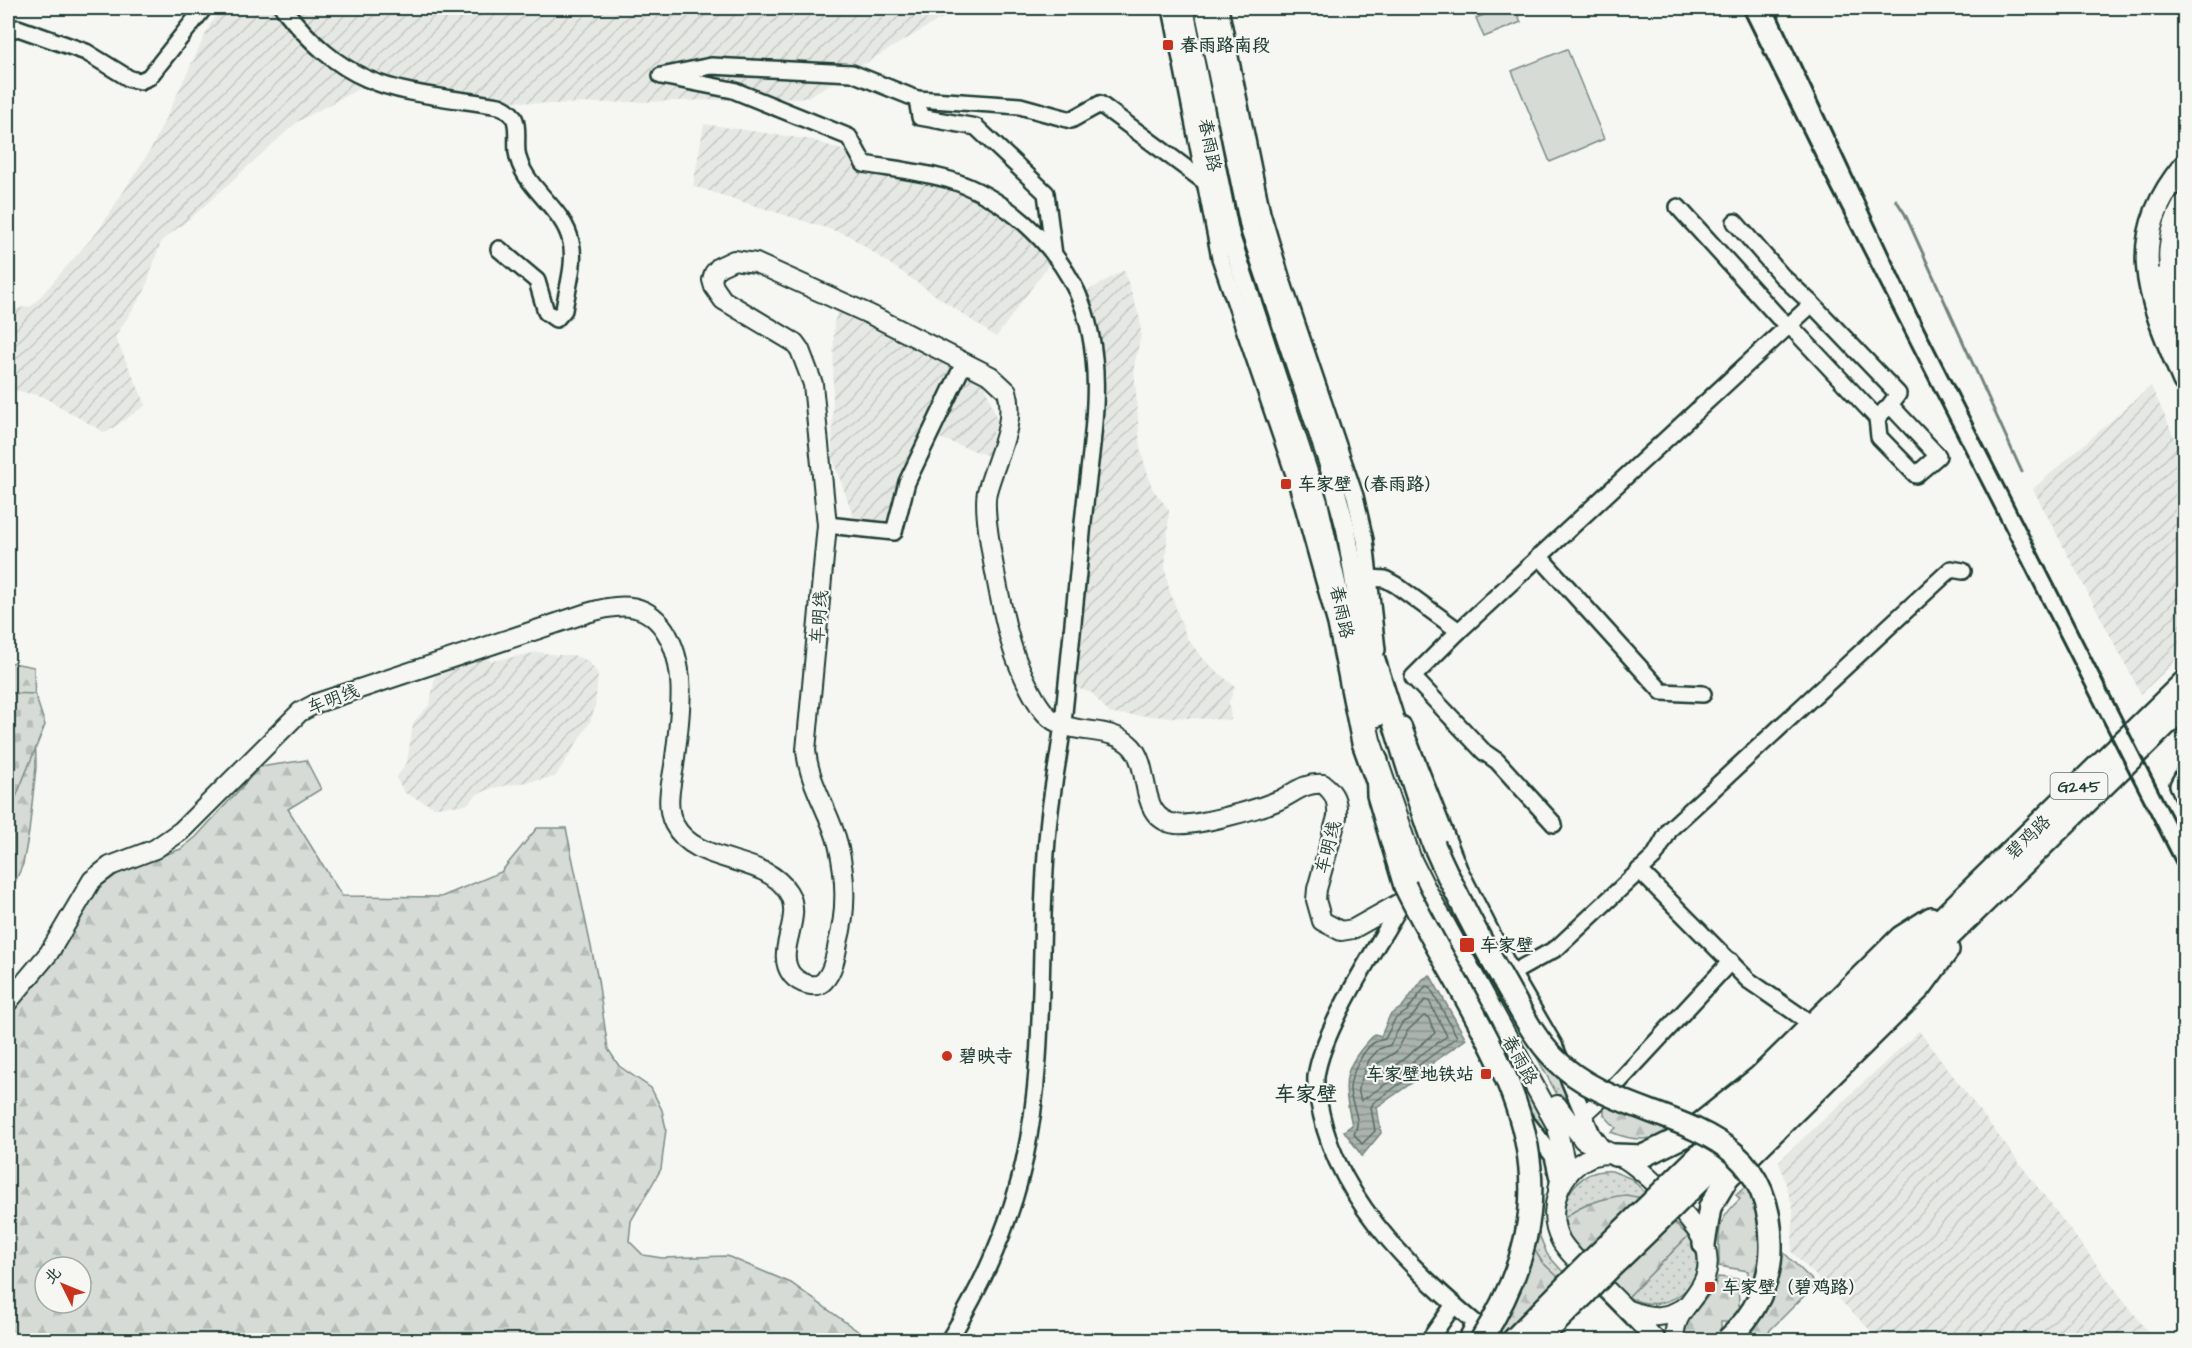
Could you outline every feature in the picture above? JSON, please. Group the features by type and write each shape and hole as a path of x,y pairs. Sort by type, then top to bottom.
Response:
{"highway":[{"path":"2184,166 2156,209 2145,260 2159,322 2184,381"},
{"path":"2184,184 2171,202 2163,219 2157,246 2158,269 2163,290 2184,327"},
{"path":"2184,205 2171,232 2170,258 2173,286 2184,310"},
{"path":"1361,623 1381,676 1402,751 1434,845 1468,919 1535,1035 1555,1059 1577,1079 1603,1093 1683,1122 1716,1139 1741,1162 1755,1180 1770,1222 1772,1248 1768,1273 1755,1307 1727,1341"},
{"name":"碧鸡路","path":"1979,895 2184,682"},
{"name":"碧鸡路","path":"1979,895 2184,707"},
{"path":"1377,761 1378,795 1404,893 1505,1074 1519,1108 1528,1143 1531,1195 1525,1245 1510,1288 1478,1332"},
{"path":"1610,1154 1643,1156 1686,1135 1759,1077 1901,937 1979,895"},
{"path":"1704,1244 1707,1218 1720,1187 1920,988 1979,895"},
{"name":"G245","path":"1513,1341 1598,1267 1979,895"},
{"name":"G245","path":"1538,1341 1598,1267"}],"main road":[{"name":"春雨路","path":"1184,8 1224,209 1246,287 1306,460 1332,561 1360,697 1377,761 1412,860 1557,1127 1565,1162 1558,1189"},
{"name":"春雨路","path":"1204,8 1251,232 1328,462 1346,529 1373,700 1386,755 1407,817 1439,893 1566,1119 1583,1140 1610,1154"},
{"path":"1211,214 1246,287"},
{"name":"车明线","path":"8,1002 49,953 92,880 110,866 155,849 175,835 300,712 317,703 587,613 623,606 643,610 659,621 668,635 677,661 681,688 669,799 674,823 681,835 700,849 768,875 788,891 794,912 786,950 789,970 793,976 808,984 818,985 824,981 834,963 845,916 844,883 838,844 811,778 806,750 827,525 816,403 800,350 789,338 723,300 712,280 719,267 734,260 756,263 871,315 1002,384 1011,401 1007,426 987,492 987,525 1017,661 1039,706 1053,721 1106,733 1125,740 1139,756 1154,812 1160,819 1177,825 1197,823 1274,802 1305,785 1323,784 1335,796 1338,805 1337,817 1317,889 1316,900 1322,921 1341,931 1353,929 1404,893"},
{"path":"1332,561 1336,624"},
{"path":"1656,1341 1561,1240 1553,1216 1558,1189 1581,1164 1602,1156 1610,1154 1642,1173 1691,1222 1704,1244 1707,1261 1705,1279 1676,1324 1675,1341"},
{"path":"1626,1309 1648,1316 1664,1316 1678,1311 1692,1301"}],"street":[{"path":"8,31 18,28 86,52 130,79 140,81 149,77 204,8"},
{"path":"283,8 324,52 361,77 395,89 507,109 517,121 517,148 520,165 562,220 571,241 573,253 561,317 556,319 546,312 537,281 499,249"},
{"path":"1172,8 1211,214 1230,291 1294,477 1336,624 1360,743 1378,795"},
{"path":"1220,8 1262,213 1346,464 1365,540 1381,676 1414,748 1444,837 1512,973 1554,1045 1597,1144 1610,1154"},
{"path":"949,1341 996,1251 1016,1194 1027,1149 1037,1070 1048,829 1063,725 1094,415 1095,358 1089,327 1079,296 1054,255 1012,213 970,188 925,174 864,164 849,137 733,90 662,76 711,66 852,74 916,99 1020,106 1071,120 1100,104 1205,182"},
{"path":"916,99 920,117 976,128 1046,193 1054,255"},
{"path":"1678,207 1877,418 1879,437 1916,475 1938,456 1890,405"},
{"path":"1735,222 1782,276 1898,394 1877,418"},
{"path":"1554,824 1497,761 1484,752 1413,677 1539,556 1812,304"},
{"path":"827,525 894,532 907,482 964,363"},
{"path":"1539,556 1662,692 1703,694"},
{"path":"1512,973 1557,948 1654,857 1670,829 1951,569 1963,571"},
{"path":"1369,578 1385,579 1396,585 1459,631"},
{"path":"2184,774 2178,785 2184,798"},
{"path":"1639,870 1748,980 1813,1025"},
{"path":"1404,893 1498,1076 1521,1115 1553,1156 1559,1177 1558,1189"},
{"path":"1404,893 1334,1028 1317,1076 1319,1103 1334,1157 1359,1199 1382,1230 1478,1332 1496,1341"},
{"path":"1583,1115 1616,1085 1731,962"},
{"path":"1429,1341 1453,1306"},
{"path":"1466,1341 1478,1332"}],"shaded area":[{"path":"222,8 959,8 806,98 549,104 360,88 297,122 193,216 161,241 145,290 115,337 146,405 105,433 42,396 8,389 8,310 32,306 98,231 151,149 210,25"},
{"path":"704,124 812,140 969,193 1013,220 1052,260 996,337 848,235 693,186"},
{"path":"1124,270 1140,319 1141,335 1134,366 1140,448 1152,488 1169,510 1165,568 1169,589 1187,638 1203,659 1235,687 1229,702 1231,720 1110,714 1092,693 1076,688 1082,568 1102,363 1086,292"},
{"path":"838,311 985,385 998,423 993,432 989,456 920,431 886,524 857,526 832,457 834,323"},
{"path":"2151,386 2184,459 2184,643 2173,663 2141,694 2033,489"},
{"path":"539,652 573,655 588,661 598,674 595,707 590,722 555,777 493,788 478,794 466,805 434,807 405,793 396,778 407,763 413,723 430,704 435,676 464,659 483,657 491,661"},
{"path":"1919,1031 2154,1340 1880,1340 1792,1252 1793,1209 1779,1161"}],"green space":[{"path":"1501,8 1515,8 1521,22 1484,37 1476,18"},
{"path":"1567,49 1604,139 1550,162 1512,71"},
{"path":"8,662 34,667 36,767 23,864 8,898"},
{"path":"8,693 35,694 45,725 14,802 13,897 8,910"},
{"path":"306,760 321,789 288,809 342,896 441,897 501,872 537,828 566,828 598,980 608,1049 619,1066 651,1088 662,1110 666,1129 661,1169 631,1221 629,1241 643,1255 662,1258 727,1256 791,1283 870,1340 8,1340 8,1009 94,891 126,868 181,849 196,837 260,767"},
{"path":"1411,880 1548,1124 1544,1130 1538,1132"},
{"path":"1520,1026 1560,1074 1575,1113 1567,1113"},
{"path":"1604,1103 1674,1128 1659,1136 1644,1139 1628,1138 1611,1132 1616,1128 1604,1115"},
{"path":"1612,1171 1632,1179 1646,1194 1642,1198 1611,1198 1590,1203 1564,1219 1567,1199 1577,1183 1592,1174"},
{"path":"1748,1184 1760,1214 1761,1272 1748,1302 1748,1271 1719,1266 1719,1245 1720,1230 1725,1215 1740,1199 1736,1195"},
{"path":"1626,1195 1642,1198 1584,1253 1570,1237 1564,1219 1594,1202"},
{"path":"1673,1221 1688,1236 1628,1297 1612,1282"},
{"path":"1535,1224 1547,1254 1564,1273 1559,1278 1542,1262 1532,1246"},
{"path":"1688,1236 1696,1251 1697,1266 1693,1279 1685,1290 1674,1299 1660,1303 1644,1303 1628,1297"},
{"path":"1532,1246 1542,1262 1559,1278 1498,1340 1491,1337"},
{"path":"1779,1248 1816,1284 1760,1340 1737,1340"},
{"path":"1718,1277 1738,1279 1739,1305 1746,1306 1728,1329 1728,1322 1721,1322 1721,1335 1715,1340 1685,1340 1687,1324 1709,1295"}],"water":[{"path":"1430,975 1466,1039 1423,1070 1416,1080 1377,1107 1381,1133 1362,1156 1344,1131 1352,1125 1347,1097 1347,1076 1356,1056 1364,1046 1375,1034 1381,1036 1390,1015 1402,1007 1423,979"}],"waterway":[{"path":"1896,200 1905,214 2022,472"}],"railway":[{"path":"1742,8 1828,182 2184,879"},
{"path":"1774,8 1917,314 2184,841"}],"place":[{"name":"春雨路南段","path":"1168,45"},
{"name":"车家壁（春雨路）","path":"1286,484"},
{"name":"车家壁","path":"1467,945"},
{"name":"碧映寺","path":"947,1056"},
{"name":"车家壁地铁站","path":"1486,1074"},
{"name":"车家壁（碧鸡路）","path":"1710,1287"}],"district":[{"name":"车家壁","path":"1306,1094"}]}
